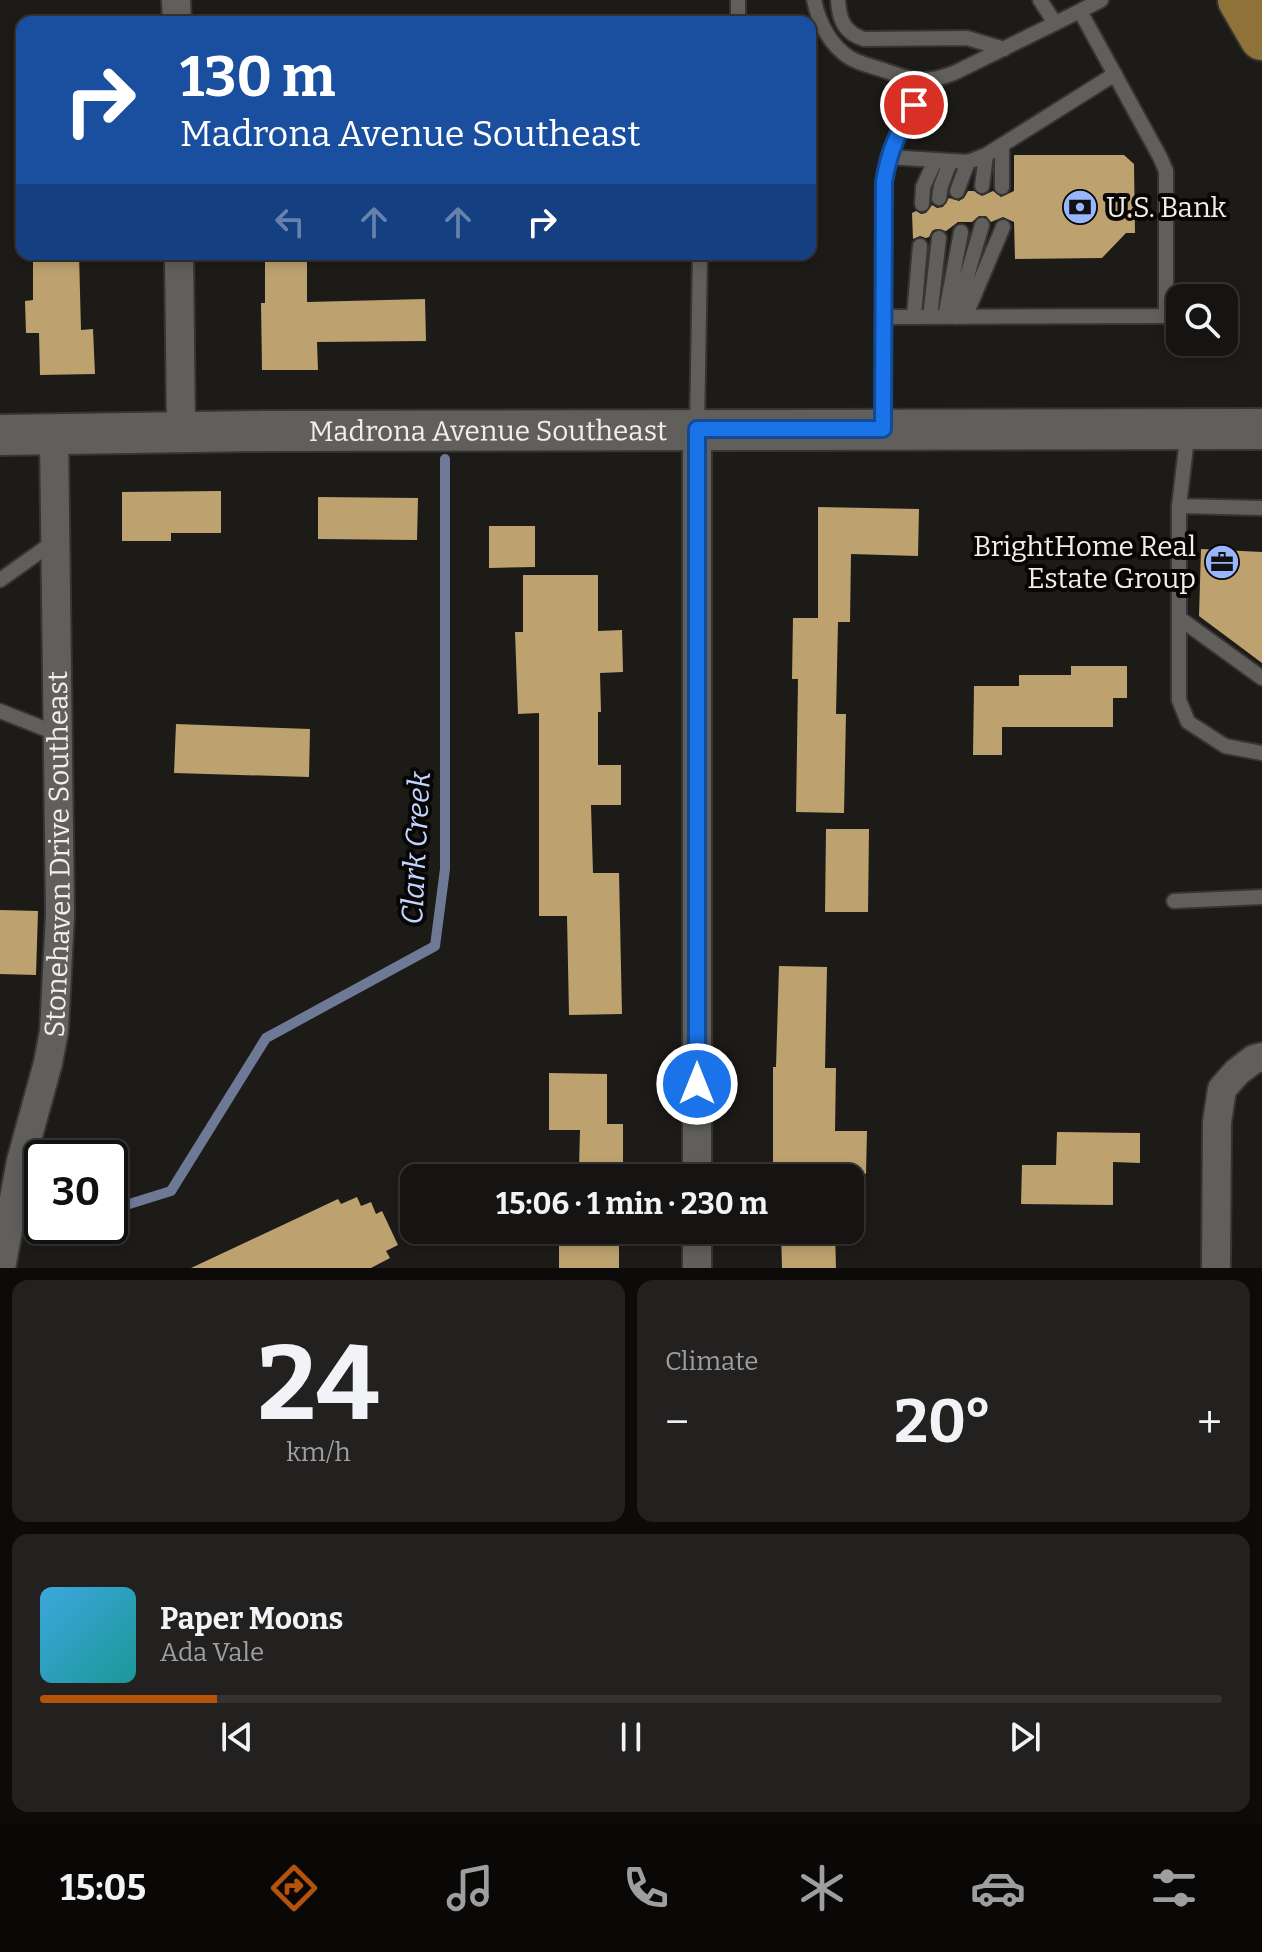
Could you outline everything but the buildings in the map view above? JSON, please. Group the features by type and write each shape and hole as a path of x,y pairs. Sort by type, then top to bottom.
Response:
{"main road":[{"path":"1240,0 1262,38"},
{"name":"Madrona Avenue Southeast","path":"0,435 181,431 1262,429"}],"street":[{"path":"179,260 181,431"},
{"path":"697,429 697,1164"},
{"name":"Stonehaven Drive Southeast","path":"1,1268 21,1161 54,1031 60,915 54,435"},
{"path":"1216,1268 1217,1122 1222,1089 1237,1072 1254,1059 1262,1057"},
{"path":"697,1244 697,1268"}],"lane":[{"path":"814,0 818,18 829,38 851,59 908,78 933,81"},
{"path":"838,0 839,16 844,27 864,39 967,38 1004,49"},
{"path":"1040,0 1055,23"},
{"path":"883,429 884,182 888,157 902,126 933,81 1101,0"},
{"path":"884,317 1166,316 1166,171 1080,11"},
{"path":"888,157 968,162 986,155 1115,74"},
{"path":"1002,145 1002,187"},
{"path":"982,186 986,155"},
{"path":"939,198 943,162"},
{"path":"922,204 923,187 943,162"},
{"path":"957,191 968,162"},
{"path":"949,317 982,225"},
{"path":"949,317 1003,227"},
{"path":"949,317 961,232"},
{"path":"939,238 949,317"},
{"path":"914,316 920,246"},
{"path":"697,429 700,260"},
{"path":"1188,429 1179,506 1179,700 1188,722 1225,746 1262,753"},
{"path":"1179,506 1262,508"},
{"path":"0,580 55,541"},
{"path":"1179,618 1262,678"},
{"path":"0,711 58,734"},
{"path":"1174,901 1262,897"}],"waterway":[{"name":"Clark Creek","path":"128,1204 171,1191 266,1038 435,946 445,869 445,459"}],"place":[{"name":"U.S. Bank","path":"1080,207"},
{"name":"BrightHome Real Estate Group","path":"1222,562"}],"route":[{"path":"697,1084 697,429 883,429 884,182 888,157 914,105"}]}
